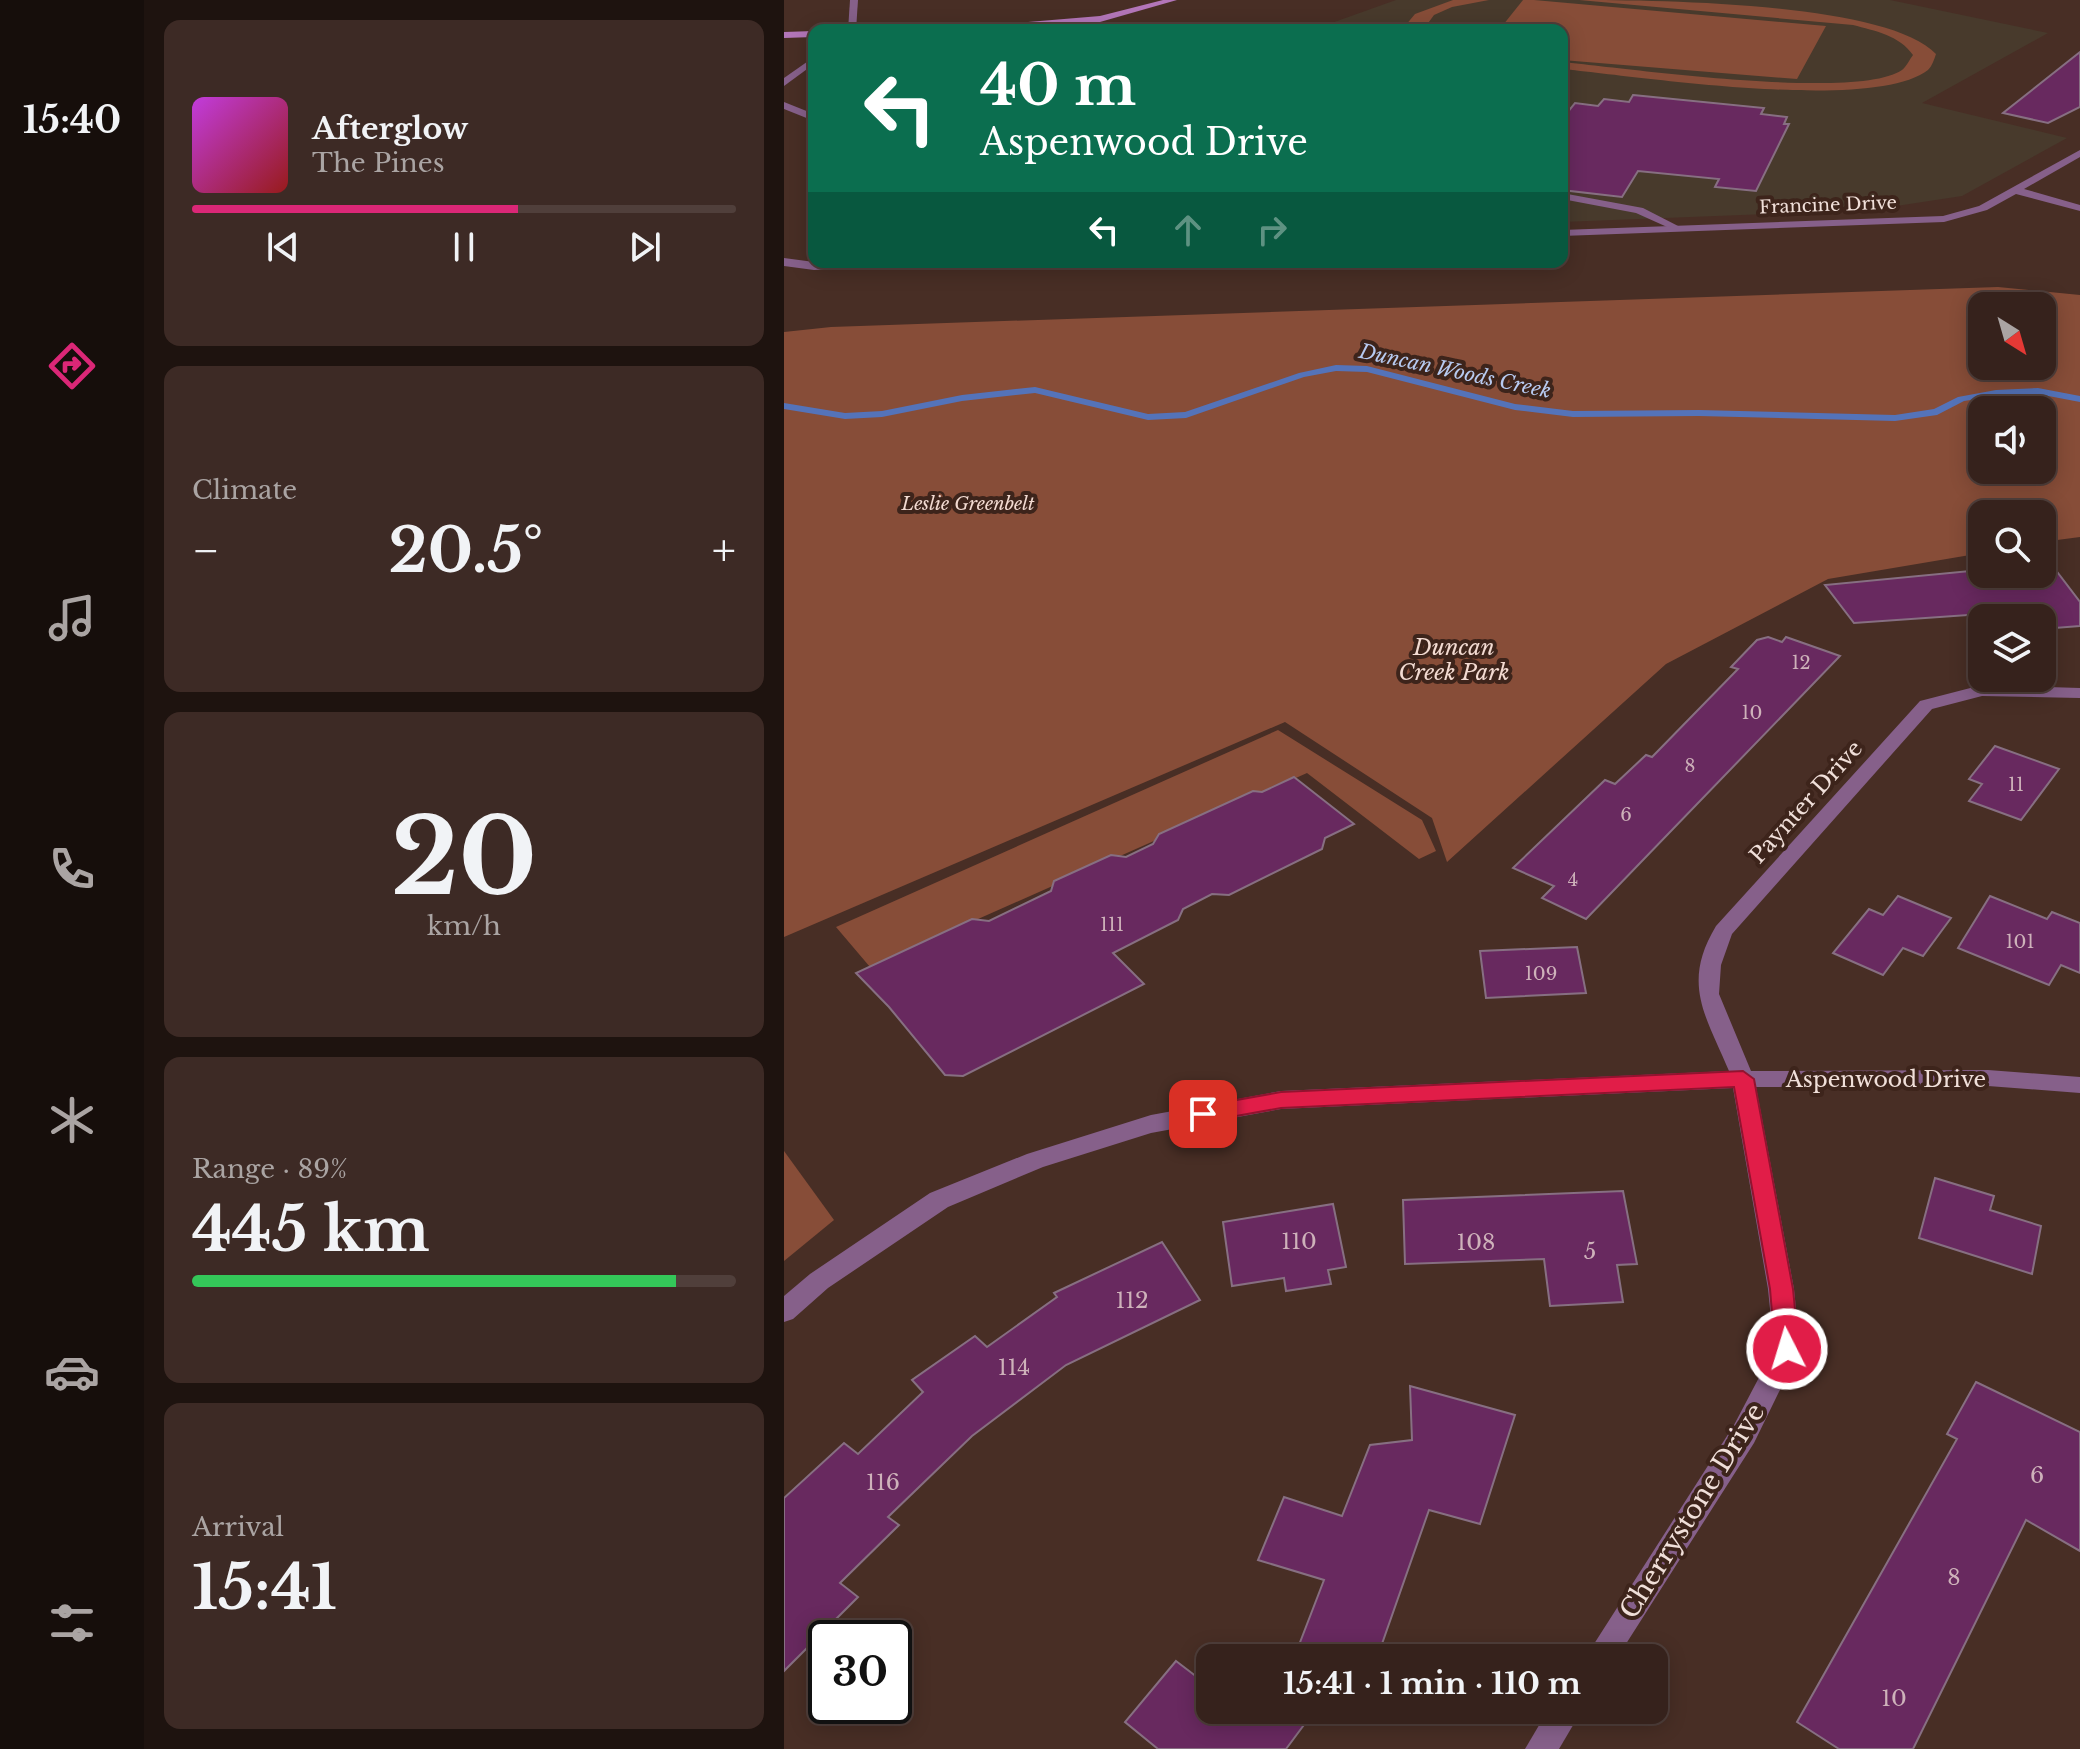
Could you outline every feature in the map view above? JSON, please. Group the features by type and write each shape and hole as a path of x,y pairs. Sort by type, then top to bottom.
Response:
{"street":[{"path":"852,24 854,0"},
{"path":"1026,24 1100,19 1173,0"},
{"path":"784,35 808,34"},
{"path":"784,83 808,65"},
{"path":"784,105 808,115"},
{"name":"Francine Drive","path":"1568,233 1944,219 1983,208 2080,153"},
{"path":"2015,190 2080,208"},
{"path":"1568,197 1639,210 1676,228"},
{"path":"784,262 808,265"},
{"name":"Paynter Drive","path":"1743,1079 1708,994 1710,965 1723,931 1926,705 1951,693 1991,689 2080,693"},
{"name":"Aspenwood Drive","path":"784,1311 819,1281 939,1200 1035,1160 1151,1124 1281,1100 1743,1079 1988,1078 2080,1085"},
{"name":"Cherrystone Drive","path":"1609,1644 1744,1434 1787,1349 1781,1289 1743,1079"},
{"path":"1541,1749 1557,1724"}],"shaded area":[{"path":"1396,0 1890,0 2048,33 1922,103 2067,138 1962,196 1870,210 1568,222 1568,24 1329,24"}],"green space":[{"path":"1453,0 1489,0 1452,7 1434,15 1427,24 1407,24 1415,14"},
{"path":"1523,0 1534,0 1826,26 1797,79 1568,60 1568,24 1504,24"},
{"path":"1579,0 1712,3 1821,14 1870,24 1910,37 1936,54 1932,65 1928,70 1899,83 1858,89 1807,90 1696,84 1568,70 1568,63 1739,80 1839,83 1877,79 1902,70 1913,55 1894,38 1853,25"},
{"name":"Leslie Greenbelt","path":"1998,287 2049,292 1968,292 1968,380 2056,380 2056,293 2080,295 2080,537 2056,540 2056,500 1968,500 1968,555 1828,579 1666,664 1447,862 1432,818 1285,722 784,937 784,332 831,327"},
{"path":"1278,730 1422,820 1436,851 1419,859 1307,773 870,967 836,927"},
{"path":"784,1151 834,1220 784,1261"}],"building":[{"path":"2080,52 2080,107 2048,123 2003,113"},
{"path":"1633,95 1764,108 1761,114 1787,117 1784,124 1789,124 1756,191 1715,187 1719,179 1638,171 1622,197 1568,191 1568,112 1575,103 1598,106 1604,99 1629,102"},
{"path":"2056,570 2080,602 2080,626 2056,628 2056,604 1968,604 1968,615 1854,623 1825,585 1968,571 1968,588 2056,588"},
{"path":"1768,637 1782,642 1786,637 1840,656 1586,919 1542,898 1554,886 1513,868 1605,780 1615,784 1646,755 1652,757 1738,669 1731,667 1757,640"},
{"path":"1995,746 2059,769 2021,820 1969,801 1982,784 1969,779"},
{"path":"1294,777 1354,824 1325,838 1322,849 1229,895 1212,894 1183,909 1178,920 1113,953 1144,984 963,1076 945,1075 889,1007 856,973 972,919 989,921 1051,891 1054,881 1111,855 1126,857 1153,844 1159,834 1253,791 1262,792"},
{"path":"1898,896 1951,918 1923,956 1903,948 1883,975 1833,953 1869,909 1883,915"},
{"path":"1990,896 2047,919 2052,912 2080,923 2080,973 2061,965 2049,985 1958,948"},
{"path":"1577,947 1586,993 1486,998 1480,951"},
{"path":"1935,1178 1994,1196 1990,1210 2041,1226 2032,1274 1919,1238"},
{"path":"1623,1191 1637,1264 1617,1265 1623,1302 1550,1306 1544,1259 1405,1264 1403,1200"},
{"path":"1333,1204 1346,1267 1328,1270 1331,1284 1286,1291 1284,1278 1232,1286 1223,1222"},
{"path":"1162,1242 1200,1300 1066,1365 972,1436 888,1517 899,1525 840,1583 858,1597 835,1620 808,1620 808,1647 784,1671 784,1498 844,1443 858,1454 923,1392 912,1380 975,1336 987,1347 1057,1297 1054,1293"},
{"path":"1976,1382 2080,1432 2080,1551 2026,1520 1913,1749 1839,1749 1797,1722 1957,1439 1947,1434"},
{"path":"1410,1386 1515,1415 1480,1524 1429,1510 1382,1644 1299,1644 1324,1580 1258,1560 1284,1497 1342,1516 1370,1445 1412,1440"},
{"path":"1176,1661 1196,1676 1196,1724 1305,1724 1286,1749 1158,1749 1125,1722"}],"waterway":[{"name":"Duncan Woods Creek","path":"784,406 845,416 882,414 962,398 1035,390 1148,417 1186,415 1302,375 1336,368 1367,369 1515,407 1573,414 1699,413 1895,418 1937,412 1961,399 1996,393 2038,391 2080,399"}],"route":[{"path":"1203,1114 1281,1100 1743,1079 1781,1289 1787,1349"}],"park label":[{"name":"Duncan Creek Park","path":"1454,660"}]}
